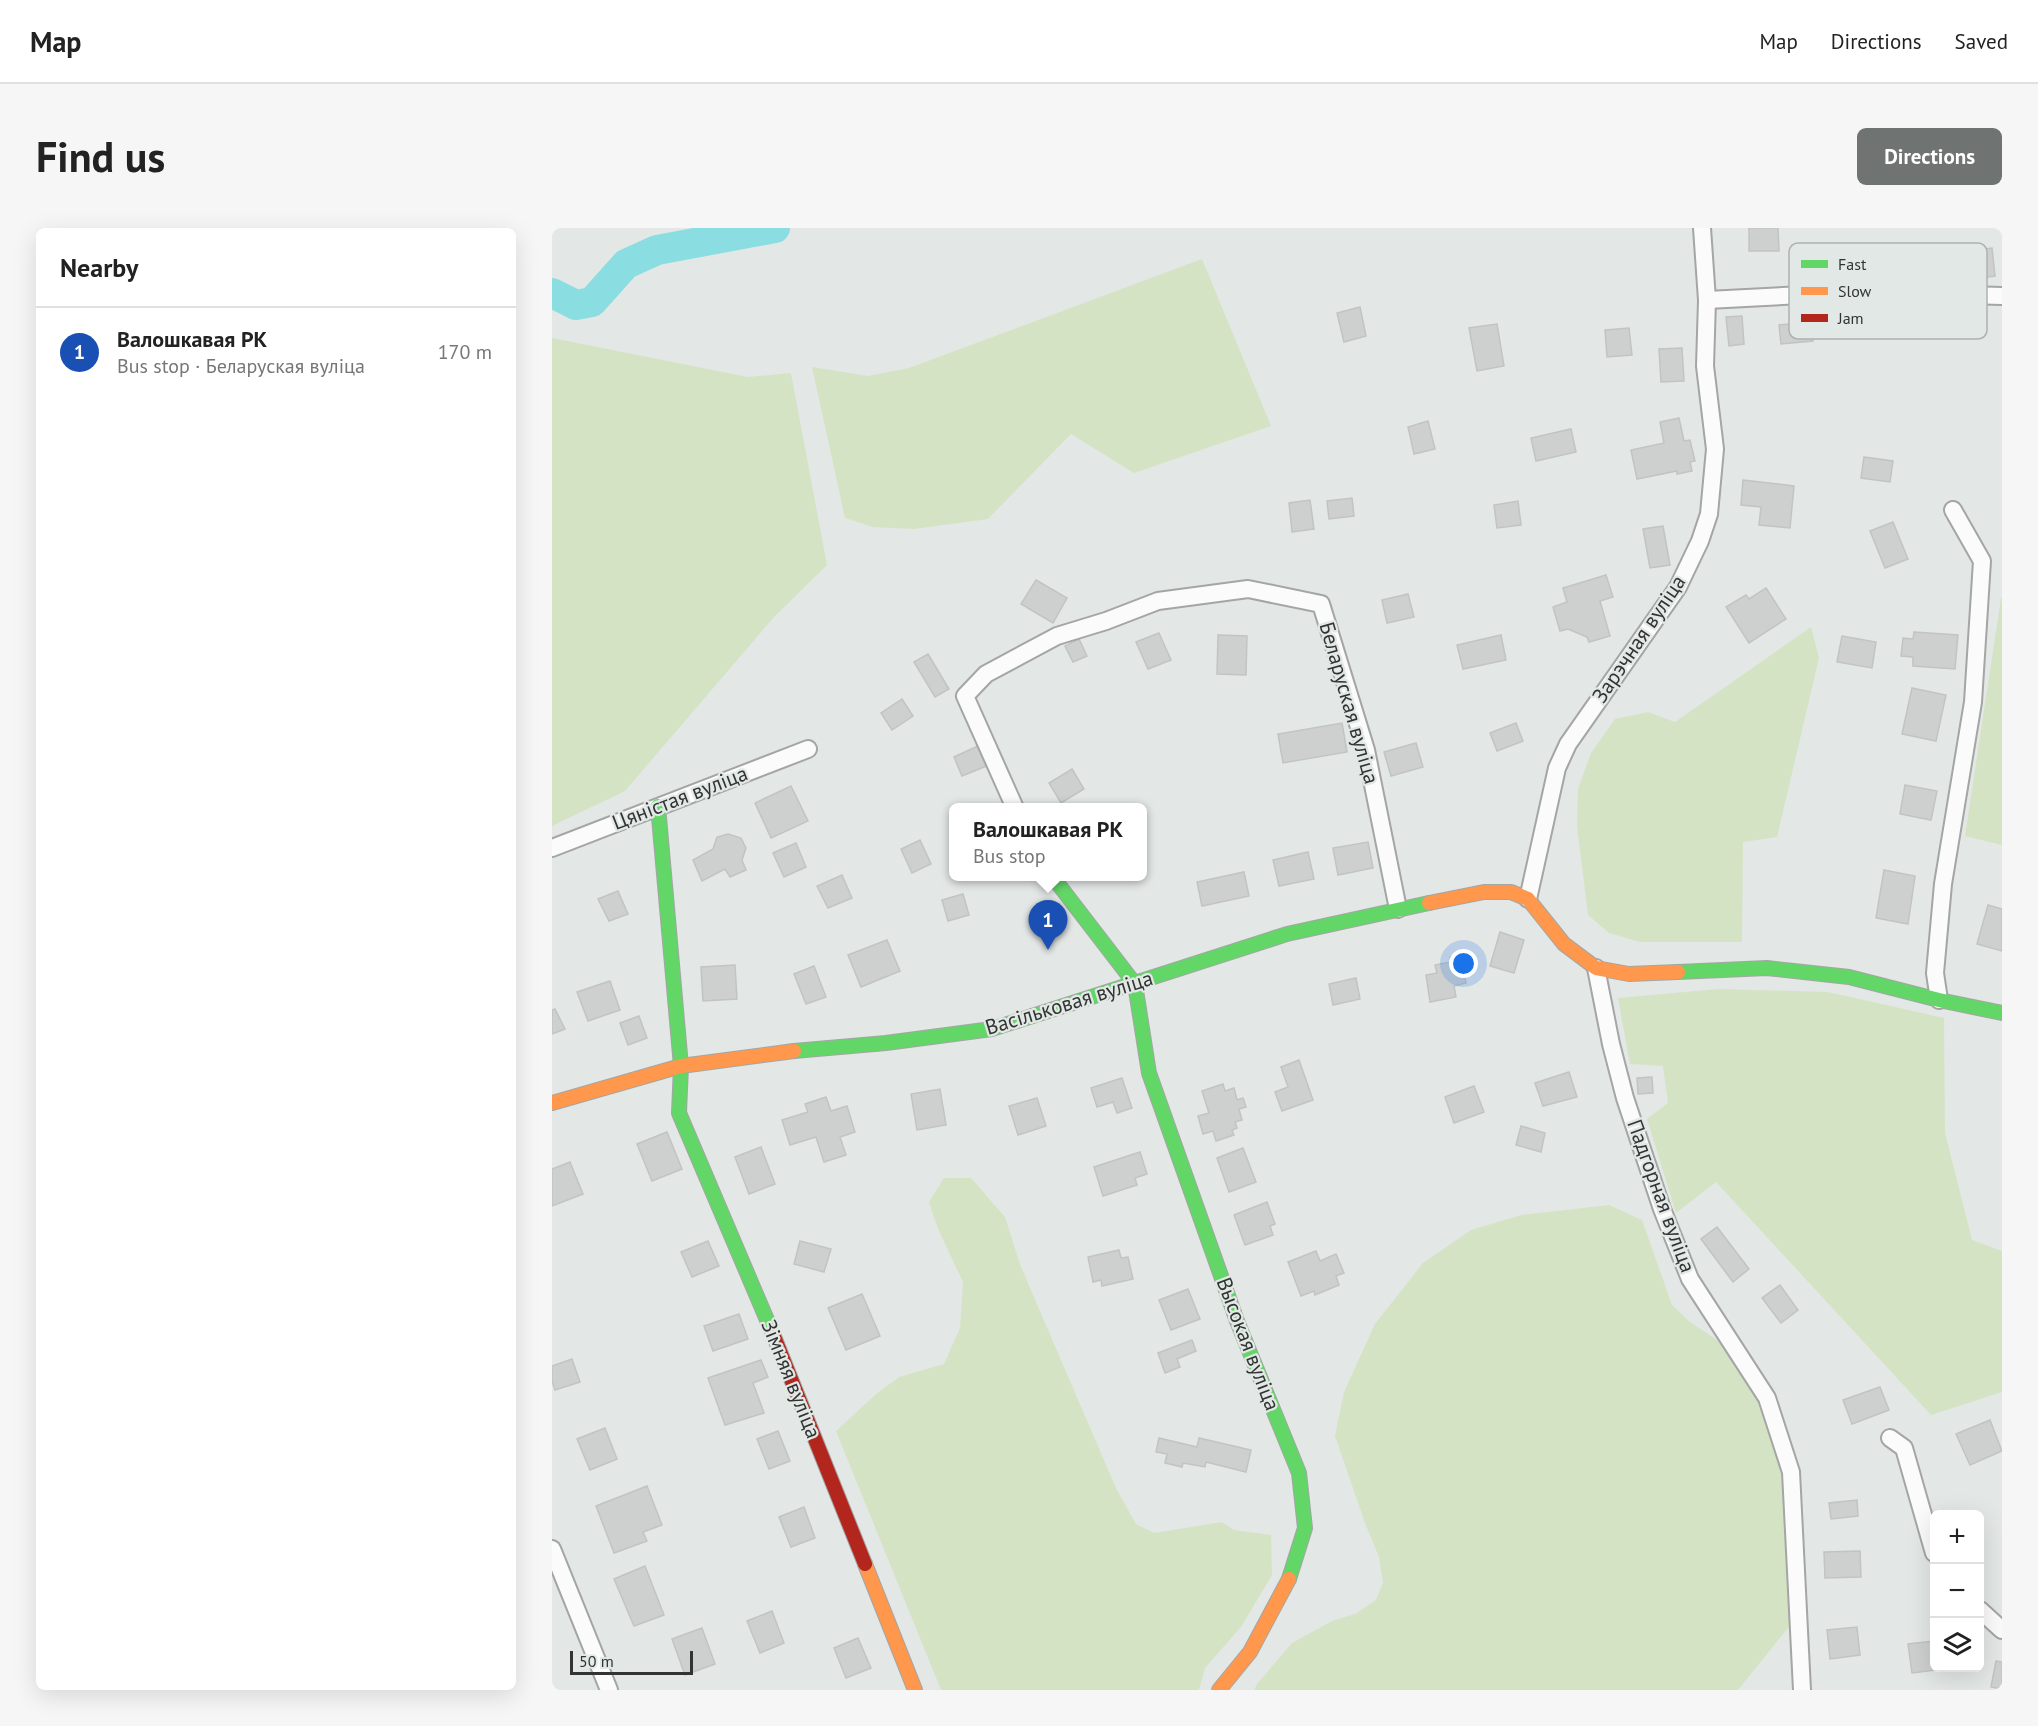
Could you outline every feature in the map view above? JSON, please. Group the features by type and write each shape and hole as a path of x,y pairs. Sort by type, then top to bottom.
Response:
{"street":[{"name":"Зарэчная вуліца","path":"1527,899 1557,768 1568,744 1678,587 1700,541 1709,514 1715,449 1705,366 1707,300 1702,228"},
{"path":"1707,300 1789,296"},
{"path":"1987,296 2002,296"},
{"path":"1939,1000 1935,973 1943,884 1973,702 1982,561 1953,510"},
{"name":"Беларуская вуліца","path":"1013,803 965,696 986,674 1057,636 1106,621 1158,601 1248,589 1321,604 1366,750 1398,909"},
{"name":"Цяністая вуліца","path":"552,848 808,748"},
{"name":"Зімняя вуліца","path":"658,806 681,1066 679,1113 788,1369 915,1690"},
{"path":"1056,881 1135,984"},
{"name":"Васільковая вуліца","path":"552,1103 681,1066 754,1055 886,1043 992,1029 1287,934 1484,892 1511,892 1527,899"},
{"path":"1527,899 1564,944 1596,968 1629,974 1767,968 1849,977 2002,1013"},
{"name":"Падгорная вуліца","path":"1596,968 1611,1044 1625,1098 1662,1209 1690,1279 1767,1398 1791,1472 1802,1690"},
{"name":"Высокая вуліца","path":"1135,984 1149,1073 1237,1321 1299,1473 1305,1528 1288,1584 1250,1652 1219,1690"},
{"path":"1890,1438 1904,1448 1930,1536"},
{"path":"552,1549 609,1690"},
{"path":"1984,1614 2002,1630"}],"green space":[{"path":"1202,259 1271,426 1134,473 1071,434 988,519 913,529 873,527 845,518 812,367 868,376 909,368"},
{"path":"552,338 748,377 791,373 827,565 774,617 625,791 552,826"},
{"path":"2002,598 2002,845 1965,836"},
{"path":"1811,627 1819,658 1777,837 1743,842 1742,942 1640,942 1609,933 1588,915 1577,826 1578,789 1591,753 1615,719 1648,712 1675,722"},
{"path":"1719,989 1828,992 1944,1018 1945,1133 1972,1240 2002,1251 2002,1392 1931,1415 1716,1182 1676,1213 1647,1119 1668,1103 1663,1066 1630,1064 1618,998"},
{"path":"944,1178 971,1178 1005,1217 1021,1267 1116,1488 1136,1524 1154,1533 1222,1522 1234,1530 1271,1535 1272,1575 1241,1627 1205,1668 1199,1690 941,1690 836,1431 876,1394 899,1377 944,1364 960,1328 963,1282 938,1229 929,1202"},
{"path":"1609,1205 1642,1220 1672,1305 1690,1322 1740,1355 1791,1472 1796,1618 1738,1690 1254,1690 1292,1643 1332,1621 1355,1614 1376,1600 1383,1583 1379,1557 1335,1436 1344,1392 1375,1324 1423,1263 1471,1230 1521,1215"}],"building":[{"path":"1749,228 1778,228 1779,251 1749,251"},
{"path":"1992,248 1995,276 1987,277 1987,249"},
{"path":"1360,307 1366,336 1344,342 1337,313"},
{"path":"1742,316 1744,344 1729,346 1726,317"},
{"path":"1497,324 1504,366 1477,371 1469,328"},
{"path":"1789,324 1789,339 1813,339 1813,341 1781,344 1779,325"},
{"path":"1629,328 1632,355 1607,357 1605,330"},
{"path":"1682,348 1684,381 1661,382 1659,349"},
{"path":"1679,418 1684,441 1690,440 1695,461 1690,462 1692,471 1677,474 1677,471 1637,479 1631,450 1664,443 1660,422"},
{"path":"1428,421 1435,449 1414,454 1408,427"},
{"path":"1571,429 1576,452 1536,461 1531,438"},
{"path":"1864,457 1893,461 1890,482 1861,478"},
{"path":"1743,480 1794,486 1790,528 1759,525 1761,507 1741,505"},
{"path":"1352,498 1354,516 1329,519 1327,501"},
{"path":"1310,500 1314,529 1292,532 1289,503"},
{"path":"1518,501 1521,525 1497,528 1494,505"},
{"path":"1893,522 1908,559 1885,568 1870,531"},
{"path":"1663,526 1670,565 1650,568 1643,529"},
{"path":"1606,575 1613,597 1600,601 1610,636 1589,642 1587,637 1568,629 1560,631 1553,607 1567,602 1563,588"},
{"path":"1036,580 1067,598 1053,623 1021,604"},
{"path":"1766,588 1786,619 1749,643 1726,607 1746,595 1749,599"},
{"path":"1408,594 1414,617 1387,623 1382,600"},
{"path":"1914,632 1958,635 1955,669 1913,666 1913,657 1901,656 1903,638 1913,639"},
{"path":"1159,633 1171,660 1148,669 1136,642"},
{"path":"1218,635 1247,636 1246,675 1217,674"},
{"path":"1501,635 1506,660 1463,669 1457,645"},
{"path":"1842,636 1876,642 1872,668 1837,662"},
{"path":"1079,639 1087,656 1073,662 1065,646"},
{"path":"928,654 949,689 935,697 914,662"},
{"path":"1912,688 1946,695 1936,741 1902,734"},
{"path":"902,699 913,716 892,730 881,713"},
{"path":"1342,723 1347,752 1283,763 1278,734"},
{"path":"1516,723 1523,741 1497,751 1490,733"},
{"path":"1416,743 1423,767 1391,776 1384,752"},
{"path":"980,745 989,765 962,776 954,757"},
{"path":"1072,769 1084,789 1061,803 1049,783"},
{"path":"1905,785 1937,791 1931,820 1900,814"},
{"path":"791,786 808,821 771,838 755,803"},
{"path":"728,834 741,838 746,848 742,860 746,870 730,877 725,869 702,881 693,860 713,849 717,837"},
{"path":"920,840 931,864 912,873 901,849"},
{"path":"1368,842 1373,868 1338,875 1333,848"},
{"path":"796,843 806,867 784,877 773,853"},
{"path":"1308,852 1314,879 1279,886 1273,860"},
{"path":"1884,870 1915,876 1908,924 1876,918"},
{"path":"1244,872 1249,896 1202,906 1197,882"},
{"path":"842,875 852,898 828,908 817,886"},
{"path":"618,891 628,914 609,921 598,899"},
{"path":"963,894 969,915 948,921 942,900"},
{"path":"1988,905 2002,909 2002,951 1977,944"},
{"path":"1500,932 1524,940 1514,973 1490,966"},
{"path":"887,940 900,971 861,987 848,955"},
{"path":"1461,955 1466,983 1454,986 1456,997 1430,1002 1426,975 1437,973 1435,965 1451,962 1450,957"},
{"path":"735,965 737,999 703,1001 701,967"},
{"path":"814,966 826,997 806,1004 794,974"},
{"path":"1356,978 1360,999 1333,1005 1329,984"},
{"path":"610,981 620,1010 588,1021 577,992"},
{"path":"555,1009 565,1029 552,1034 552,1010"},
{"path":"639,1016 647,1038 628,1045 620,1023"},
{"path":"1299,1060 1313,1100 1282,1111 1275,1092 1288,1087 1281,1067"},
{"path":"1569,1072 1577,1097 1543,1106 1535,1083"},
{"path":"1652,1077 1653,1093 1638,1094 1637,1078"},
{"path":"1122,1078 1132,1108 1117,1113 1113,1102 1097,1107 1091,1088"},
{"path":"1223,1084 1225,1091 1234,1088 1237,1100 1243,1098 1246,1107 1239,1109 1242,1120 1235,1122 1237,1128 1232,1130 1234,1135 1216,1141 1213,1131 1203,1134 1198,1116 1209,1113 1202,1091"},
{"path":"1474,1086 1484,1112 1454,1123 1445,1097"},
{"path":"940,1089 946,1125 917,1130 911,1094"},
{"path":"826,1097 831,1111 847,1106 855,1132 840,1137 846,1155 824,1162 816,1137 790,1145 782,1120 808,1112 805,1104"},
{"path":"1037,1098 1046,1126 1018,1135 1009,1106"},
{"path":"1521,1126 1545,1133 1541,1152 1516,1145"},
{"path":"667,1132 682,1169 652,1181 637,1144"},
{"path":"761,1147 775,1184 749,1194 735,1157"},
{"path":"1243,1148 1256,1182 1229,1192 1217,1158"},
{"path":"1140,1152 1147,1174 1135,1178 1137,1185 1103,1196 1094,1167"},
{"path":"570,1162 583,1194 552,1206 552,1169"},
{"path":"1267,1202 1275,1224 1270,1226 1273,1235 1245,1245 1234,1215"},
{"path":"1717,1227 1749,1269 1733,1282 1701,1239"},
{"path":"708,1241 719,1266 692,1277 681,1252"},
{"path":"800,1241 831,1249 824,1272 794,1264"},
{"path":"1119,1250 1121,1258 1128,1257 1133,1279 1102,1286 1101,1280 1093,1282 1088,1257"},
{"path":"1316,1251 1320,1261 1336,1254 1344,1273 1336,1276 1339,1285 1315,1295 1314,1291 1301,1296 1288,1262"},
{"path":"1780,1285 1798,1310 1781,1323 1762,1298"},
{"path":"1188,1289 1200,1319 1171,1330 1159,1300"},
{"path":"862,1294 880,1336 846,1350 828,1308"},
{"path":"739,1314 748,1339 713,1351 704,1326"},
{"path":"1192,1340 1196,1351 1177,1359 1180,1367 1165,1373 1158,1353"},
{"path":"572,1359 580,1382 555,1390 552,1381 552,1366"},
{"path":"761,1360 768,1377 753,1383 764,1413 725,1425 708,1378"},
{"path":"1880,1387 1889,1410 1852,1424 1843,1400"},
{"path":"1990,1420 2002,1451 1970,1465 1956,1434"},
{"path":"605,1428 617,1459 590,1470 577,1439"},
{"path":"778,1431 790,1461 769,1469 757,1439"},
{"path":"1159,1438 1197,1447 1199,1438 1251,1450 1246,1472 1206,1462 1205,1467 1183,1463 1182,1467 1165,1463 1167,1454 1156,1452"},
{"path":"647,1486 662,1525 643,1532 647,1541 614,1553 596,1506"},
{"path":"1857,1500 1858,1516 1831,1519 1829,1503"},
{"path":"804,1507 815,1538 791,1547 779,1517"},
{"path":"1860,1551 1861,1577 1825,1578 1824,1552"},
{"path":"645,1566 664,1615 634,1626 614,1579"},
{"path":"772,1611 784,1643 760,1653 747,1621"},
{"path":"1857,1627 1860,1655 1830,1659 1827,1630"},
{"path":"702,1628 715,1664 685,1675 672,1639"},
{"path":"858,1638 871,1668 846,1678 834,1648"},
{"path":"1930,1641 1930,1671 1912,1673 1908,1644"},
{"path":"1996,1661 2002,1662 2002,1689 1991,1687"}],"waterway":[{"path":"552,293 576,305 592,302 626,264 657,250 775,228"}],"traffic: fast":[{"path":"658,806 681,1066 679,1113 773,1334"},
{"path":"1056,881 1135,984 1149,1073 1237,1321 1299,1473 1305,1528 1289,1579"},
{"path":"794,1051 886,1043 992,1029 1287,934 1429,903"},
{"path":"1678,972 1767,968 1849,977 2002,1013"}],"traffic: slow":[{"path":"1429,903 1484,892 1511,892 1528,899 1564,944 1596,968 1629,974 1678,972"},
{"path":"552,1103 681,1066 794,1051"},
{"path":"865,1564 915,1690"},
{"path":"1219,1690 1250,1652 1289,1579"}],"traffic: jam":[{"path":"773,1334 865,1564"}],"place":[{"name":"Валошкавая РК","path":"1048,950"}]}
